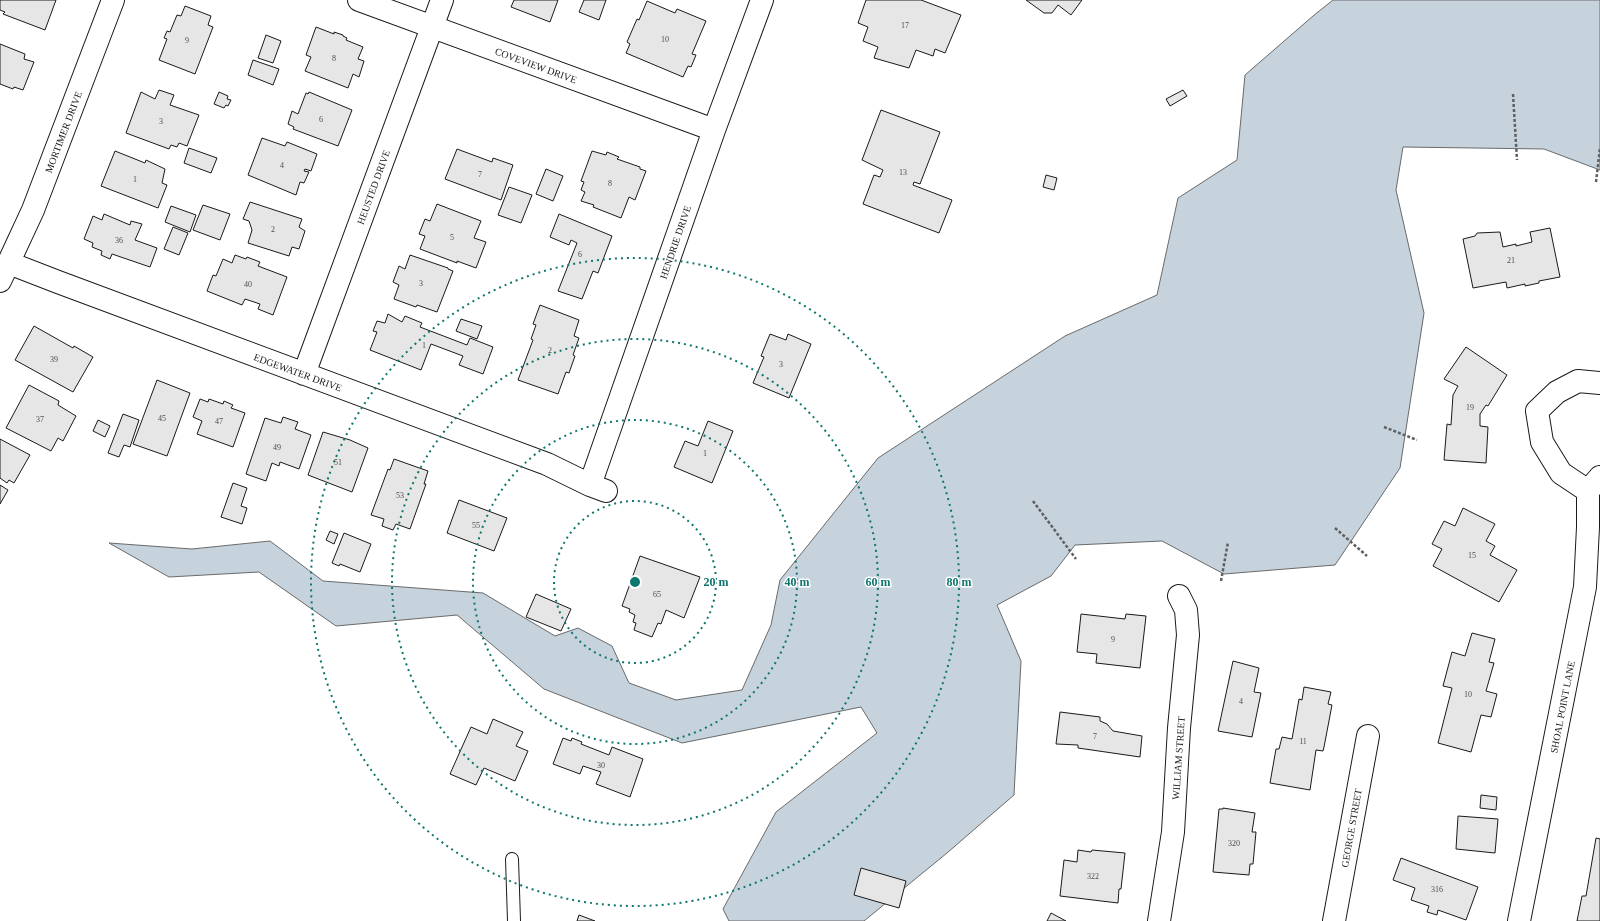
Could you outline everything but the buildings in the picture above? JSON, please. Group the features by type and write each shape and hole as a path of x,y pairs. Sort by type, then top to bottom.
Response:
{"street":[{"name":"MORTIMER DRIVE","path":"5,272 33,210 113,0"},
{"name":"COVEVIEW DRIVE","path":"359,0 714,130"},
{"name":"HEUSTED DRIVE","path":"304,374 442,0"},
{"name":"HENDRIE DRIVE","path":"598,488 714,130 762,0"},
{"name":"EDGEWATER DRIVE","path":"5,272 304,374 547,464 598,488"},
{"name":"SHOAL POINT LANE","path":"1519,921 1585,587 1588,527 1594,484 1561,473 1542,442 1538,411 1556,392 1578,381 1600,383"},
{"name":"WILLIAM STREET","path":"1159,921 1173,832 1179,728 1188,635 1186,610 1179,596"},
{"name":"GEORGE STREET","path":"1334,921 1368,736"}],"lane":[{"path":"512,859 514,921"}],"path":[{"path":"1513,94 1517,160"},
{"path":"1596,182 1600,148"},
{"path":"1384,427 1417,440"},
{"path":"1033,501 1076,559"},
{"path":"1335,528 1367,556"},
{"path":"1221,581 1228,542"}],"shaded area":[{"path":"1333,0 1600,0 1600,170 1544,149 1403,147 1396,190 1424,313 1400,468 1335,565 1224,574 1162,541 1075,545 1051,576 997,605 1021,661 1014,795 947,853 864,921 729,921 723,909 776,812 877,733 861,707 682,743 544,689 457,615 336,626 259,572 169,577 109,543 192,549 270,541 323,581 483,593 555,636 578,628 612,646 629,683 676,700 742,690 771,625 780,580 878,458 1065,336 1157,295 1178,198 1237,160 1245,75"}]}
